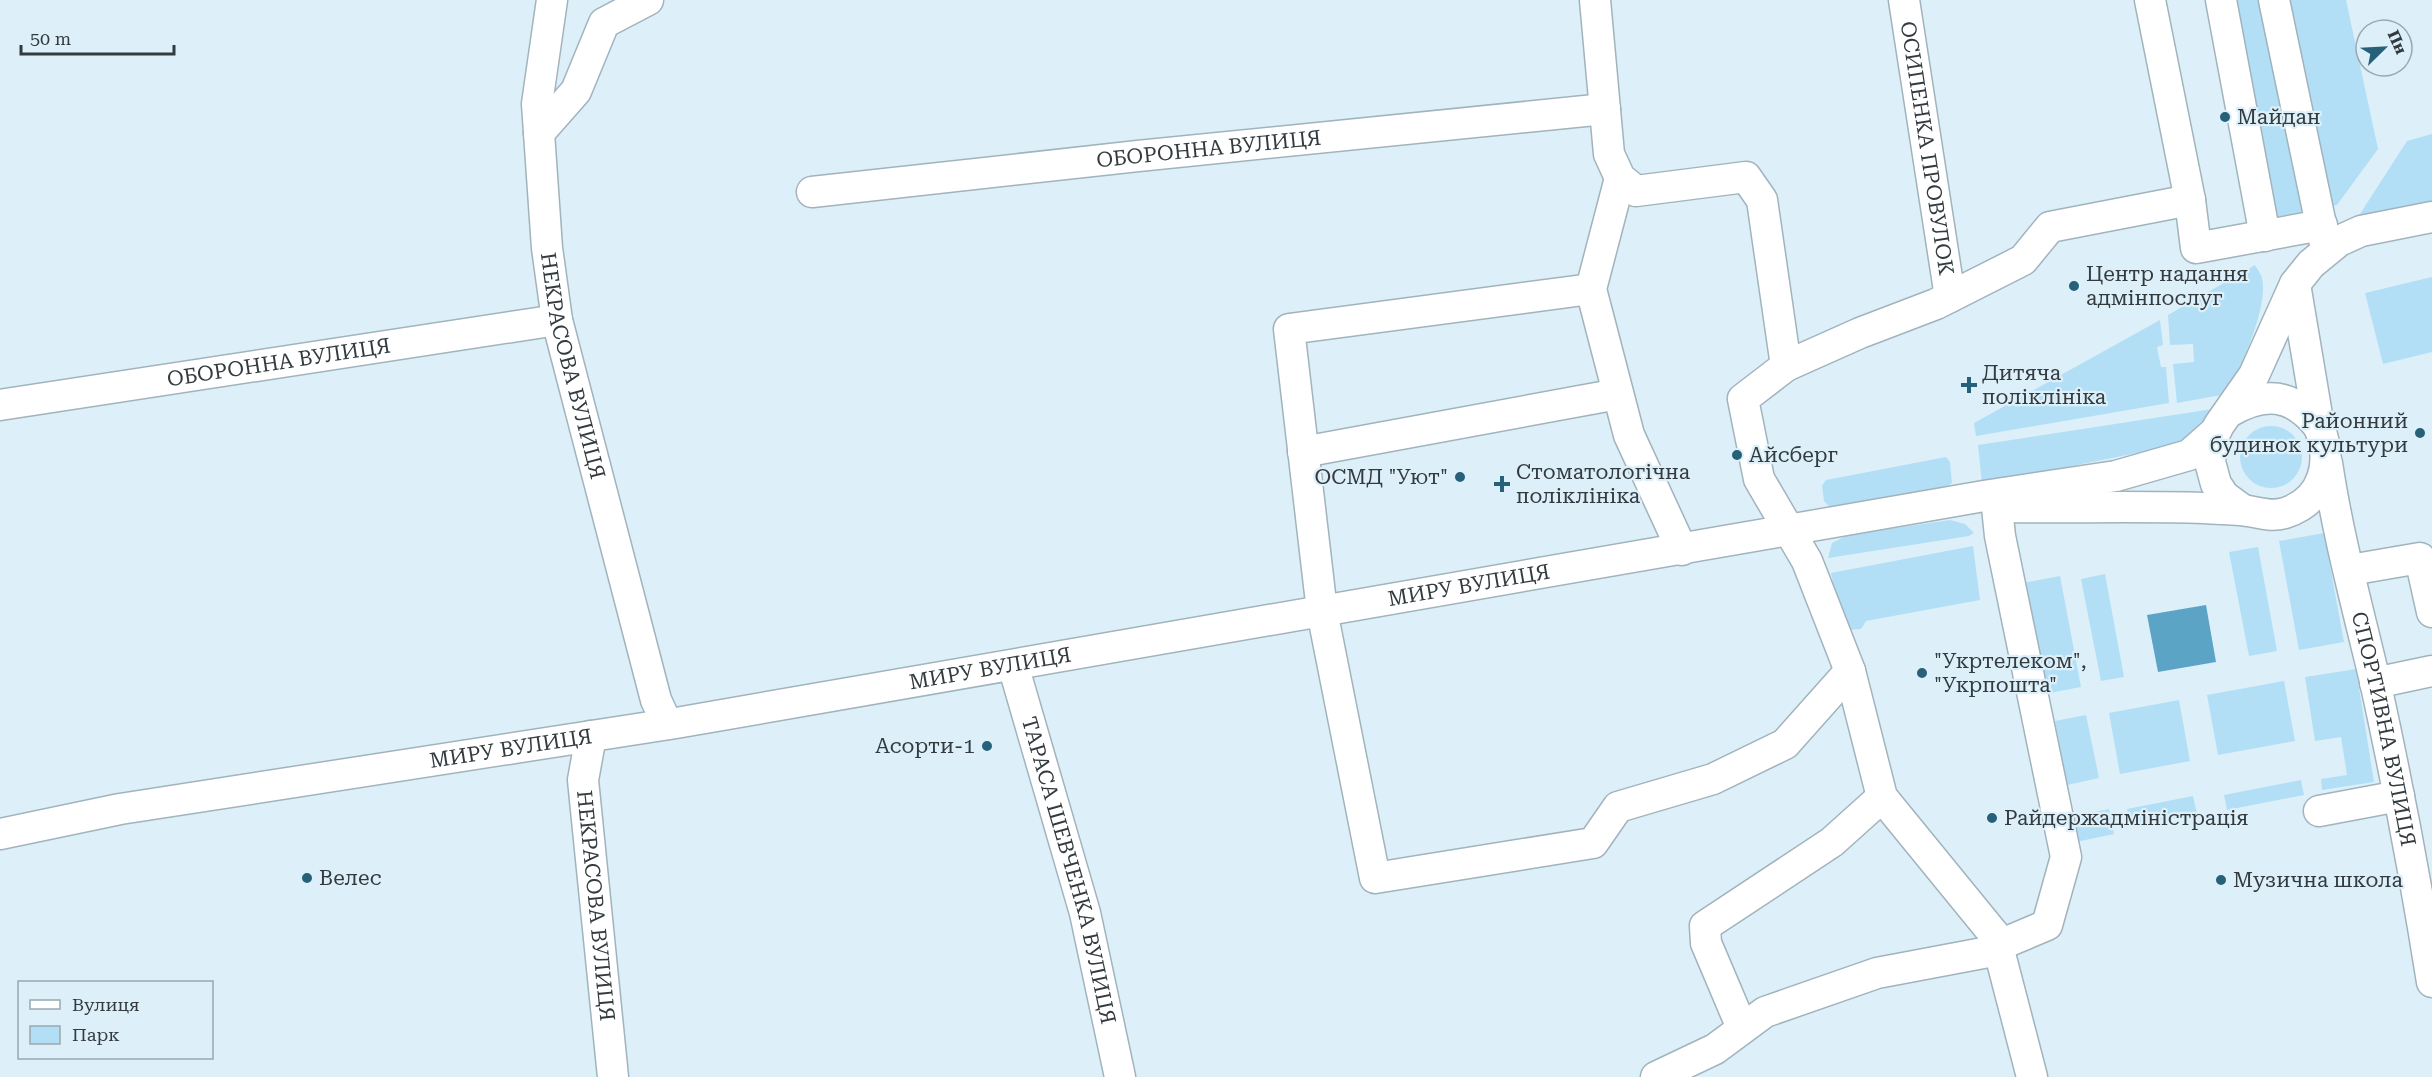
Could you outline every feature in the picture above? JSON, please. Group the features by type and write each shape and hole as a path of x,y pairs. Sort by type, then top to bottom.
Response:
{"street":[{"name":"НЕКРАСОВА ВУЛИЦЯ","path":"552,0 537,104 547,248 557,320 656,700 667,724"},
{"path":"538,133 576,91 604,23 648,0"},
{"path":"1595,0 1609,154 1620,178 1635,191 1746,177 1762,200 1786,366"},
{"name":"ОСИПЕНКА ПРОВУЛОК","path":"1904,0 1950,297"},
{"path":"2150,0 2190,200 2196,248 2265,236 2324,237 2339,241 2361,231 2432,217"},
{"path":"2221,0 2265,236"},
{"path":"2243,510 2224,496 2212,474 2210,451 2222,422 2254,375 2295,284 2311,264 2324,237 2274,0"},
{"name":"ОБОРОННА ВУЛИЦЯ","path":"812,192 1138,156 1605,109"},
{"path":"1620,178 1591,289 1629,435 1682,550"},
{"path":"2032,1077 2000,947 1882,797 1851,671 1807,561 1758,479 1743,399 1786,366 1950,297 2023,260 2050,227 2190,200"},
{"path":"1988,502 2243,510 2258,515 2284,513 2298,507 2317,489 2326,463 2325,443 2319,427 2295,284"},
{"path":"1591,289 1289,329 1322,611 1375,878 1593,843 1618,807 1713,778 1785,744 1851,671"},
{"name":"ОБОРОННА ВУЛИЦЯ","path":"0,405 557,320"},
{"path":"1303,452 1618,394"},
{"path":"1988,502 2116,476 2189,455 2246,402 2261,398 2273,398 2297,405 2311,416 2319,427"},
{"name":"СПОРТИВНА ВУЛИЦЯ","path":"2326,463 2334,513 2375,683 2415,873 2432,982"},
{"path":"1656,1077 1715,1049 1765,1012 1877,973 2000,947 2047,925 2066,856 2000,536 1988,502"},
{"name":"МИРУ ВУЛИЦЯ","path":"0,834 120,809 667,724 1791,531 1988,502"},
{"path":"2298,507 2334,513"},
{"path":"2349,570 2420,558 2432,612"},
{"name":"ТАРАСА ШЕВЧЕНКА ВУЛИЦЯ","path":"1013,664 1085,913 1120,1077"},
{"path":"2375,683 2432,671"},
{"name":"НЕКРАСОВА ВУЛИЦЯ","path":"591,736 583,780 614,1077"},
{"path":"2319,811 2399,796"},
{"path":"1742,1029 1706,943 1705,926 1832,842 1882,797"}],"green space":[{"path":"2231,0 2346,0 2354,37 2354,78 2363,78 2378,149 2337,205 2270,218"},
{"path":"2432,134 2432,204 2358,217 2407,141"},
{"path":"2255,265 2262,278 2261,305 2252,337 2227,394 2177,403 2173,364 2194,362 2193,344 2170,345 2168,315"},
{"path":"2432,277 2432,352 2383,364 2365,293"},
{"path":"2160,320 2163,345 2157,347 2161,367 2166,367 2169,403 1976,436 1974,423"},
{"path":"2219,408 2182,444 1982,484 1978,445"},
{"path":"2265,426 2277,426 2293,435 2300,445 2302,457 2300,469 2293,479 2277,488 2265,488 2254,483 2245,474 2240,463 2240,451 2245,440 2254,431"},
{"path":"1946,457 1950,462 1952,483 1948,486 1830,507 1824,501 1822,486 1826,480"},
{"path":"1950,520 1965,524 1974,533 1969,536 1828,558 1832,543 1848,535"},
{"path":"2324,533 2344,642 2299,650 2279,541"},
{"path":"1973,546 1980,600 1866,621 1861,629 1849,630 1839,613 1831,573"},
{"path":"2258,547 2277,651 2249,656 2229,552"},
{"path":"2105,574 2124,677 2101,681 2081,579"},
{"path":"2060,576 2081,687 2044,694 2023,583"},
{"path":"2356,669 2374,782 2322,790 2321,779 2347,775 2341,737 2315,741 2305,677"},
{"path":"2284,681 2295,741 2218,755 2207,695"},
{"path":"2179,700 2190,761 2120,774 2109,713"},
{"path":"2086,715 2099,778 2067,785 2055,721"},
{"path":"2301,780 2304,795 2227,810 2224,795"},
{"path":"2193,796 2197,814 2130,826 2127,809"},
{"path":"2109,809 2114,834 2076,842 2071,817"}],"shaded area":[{"path":"2206,605 2216,662 2158,672 2147,615"}],"place":[{"name":"Майдан","path":"2225,117"},
{"name":"Центр надання адмінпослуг","path":"2074,286"},
{"name":"Дитяча поліклініка","path":"1969,385"},
{"name":"Районний будинок культури","path":"2420,433"},
{"name":"Айсберг","path":"1737,455"},
{"name":"ОСМД \"Уют\"","path":"1460,477"},
{"name":"Стоматологічна поліклініка","path":"1502,484"},
{"name":"\"Укртелеком\", \"Укрпошта\"","path":"1922,673"},
{"name":"Асорти-1","path":"987,746"},
{"name":"Райдержадміністрація","path":"1992,818"},
{"name":"Велес","path":"307,878"},
{"name":"Музична школа","path":"2221,880"}]}
